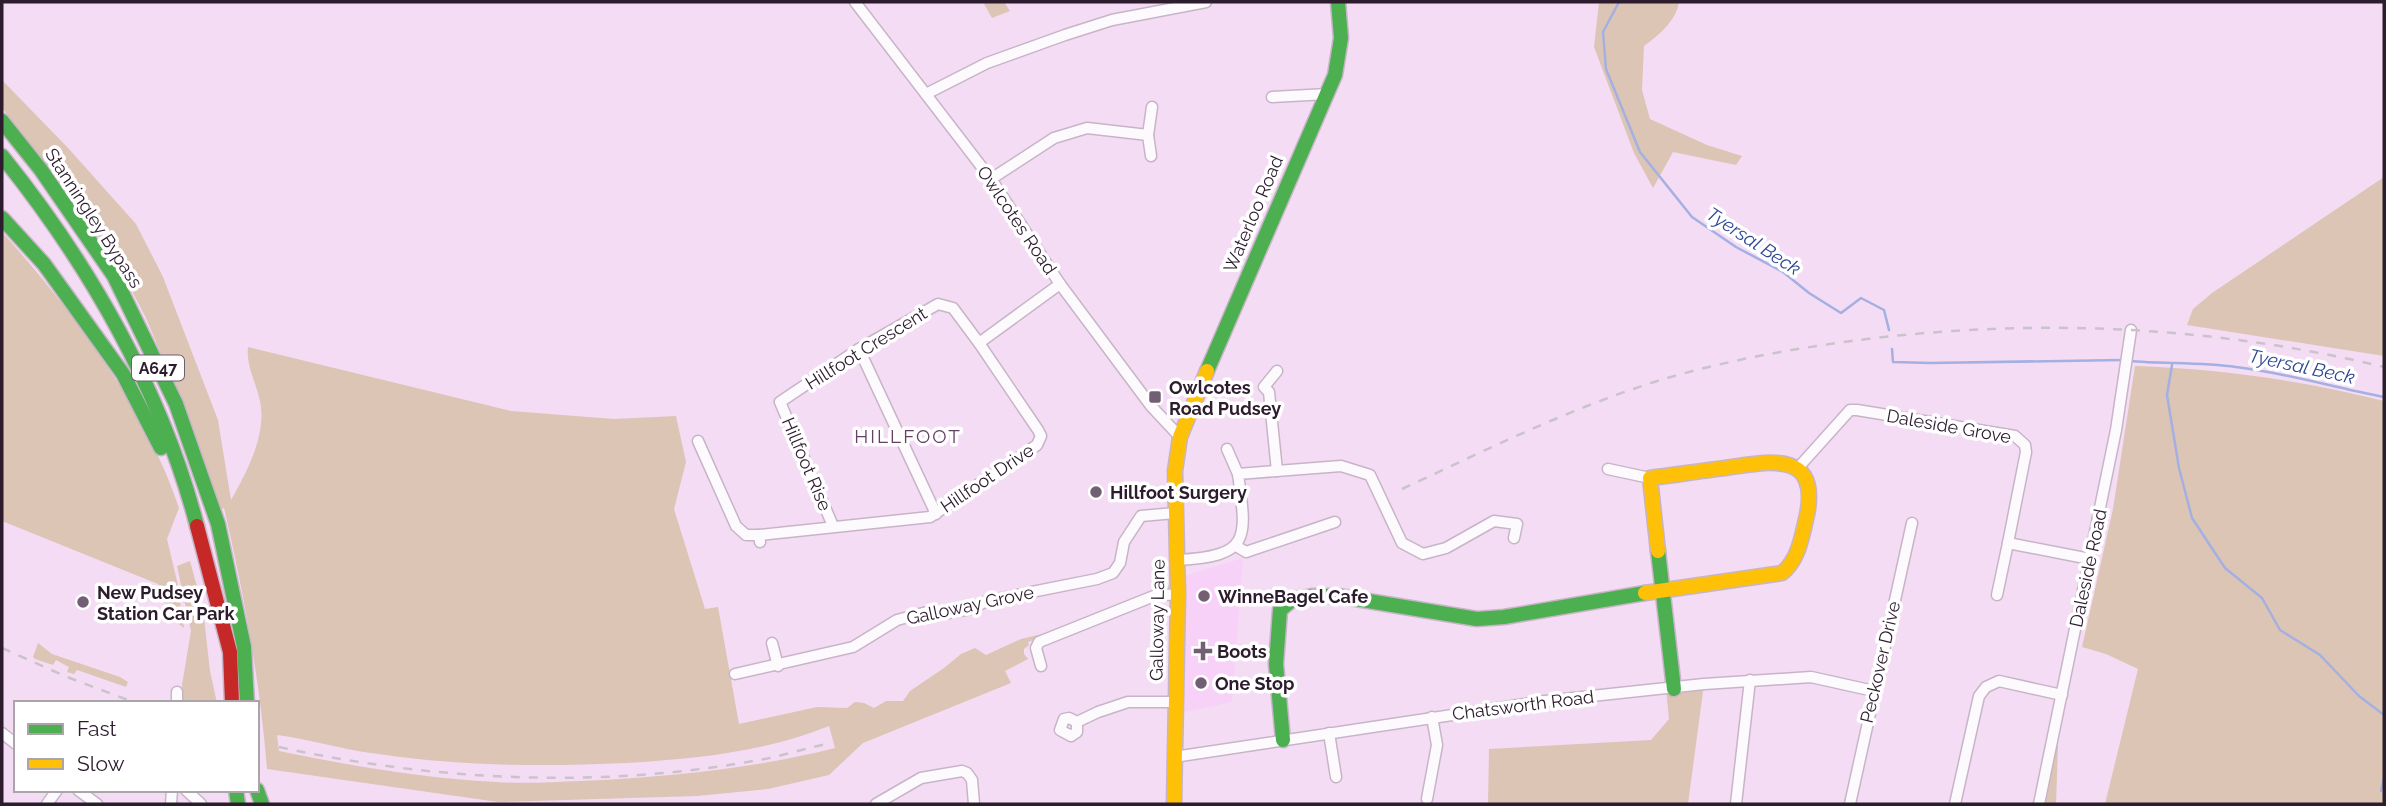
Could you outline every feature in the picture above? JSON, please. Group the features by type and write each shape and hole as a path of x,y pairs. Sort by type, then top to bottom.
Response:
{"main road":[{"name":"Waterloo Road","path":"1180,437 1335,75 1342,26 1338,2"},
{"name":"Stanningley Bypass","path":"2,121 41,170 114,276 176,404 218,524 244,647 247,701"},
{"name":"A647","path":"2,156 23,182 97,293 157,405 192,505 230,652 232,701"},
{"path":"2,218 44,264 123,374 171,468 208,570"},
{"name":"Galloway Lane","path":"1174,804 1178,594 1175,471 1180,437"},
{"path":"1283,740 1276,664 1280,610 1283,605 1294,600 1327,594 1344,595 1479,620 1664,590 1788,571 1796,558 1810,499 1808,484 1790,464 1774,461 1650,478 1664,590 1674,689"}],"street":[{"name":"Owlcotes Road","path":"855,2 991,180 1060,285 1151,406 1180,437"},
{"path":"926,94 987,63 1065,34 1112,20 1206,2"},
{"path":"1272,97 1327,94"},
{"path":"1151,156 1148,135 1152,107"},
{"path":"991,180 1054,138 1087,128 1148,135"},
{"path":"978,343 1060,285"},
{"name":"Hillfoot Crescent","path":"780,402 859,349 938,303 953,308 978,343"},
{"name":"Daleside Road","path":"2039,804 2091,559 2131,330"},
{"name":"Hillfoot Drive","path":"698,441 736,526 746,535 759,538 833,526 922,519 936,514 1040,441 1038,430 978,343"},
{"path":"859,349 936,514"},
{"path":"1277,371 1264,387 1269,392 1277,471"},
{"name":"Hillfoot Rise","path":"780,402 833,526"},
{"name":"Daleside Grove","path":"1797,469 1846,414 1857,410 2015,436 2025,445 2026,452 1997,595"},
{"path":"1178,560 1225,553 1236,546 1243,533 1238,474 1227,449"},
{"path":"1238,474 1341,466 1370,475 1402,543 1423,554 1446,548 1494,521 1517,524"},
{"path":"1370,475 1381,466"},
{"path":"1608,469 1650,478"},
{"path":"1514,538 1521,512"},
{"name":"Galloway Grove","path":"735,674 853,647 897,620 927,611 959,611 987,601 1097,579 1113,573 1120,563 1124,542 1141,516 1175,513"},
{"path":"1236,546 1246,552 1335,522"},
{"name":"Peckover Drive","path":"1850,803 1912,523"},
{"path":"2008,543 2091,559"},
{"path":"1041,666 1035,648 1040,642 1154,596 1178,594"},
{"path":"772,643 778,666"},
{"name":"Chatsworth Road","path":"1174,757 1545,701 1749,680 1811,677 1874,691"},
{"path":"1736,804 1749,680"},
{"path":"1955,804 1979,696 1986,687 1999,681 2062,695"},
{"path":"1077,722 1128,702 1175,702"},
{"path":"1427,799 1437,745 1432,717"},
{"path":"1329,733 1336,777"},
{"path":"876,804 922,778 962,771 972,780 974,804"},
{"path":"81,792 97,804"},
{"path":"188,792 201,804"}],"shaded area":[{"path":"983,2 1004,2 1010,11 992,18"},
{"path":"1599,2 1679,2 1671,21 1644,46 1642,90 1650,119 1707,145 1742,156 1736,165 1673,152 1653,188 1634,153 1594,47"},
{"path":"2,80 136,224 163,277 218,420 231,500 249,465 261,426 260,401 250,367 248,347 511,411 614,419 676,416 686,462 674,509 705,609 718,607 739,724 817,707 847,708 855,702 874,708 886,701 903,701 910,691 961,654 975,648 986,655 1021,639 1046,633 1169,585 1170,590 1028,642 1024,654 1028,659 1005,671 1011,683 863,743 829,775 768,789 697,796 498,802 267,769 250,638 224,508 218,511 164,361 122,272 83,214 2,108","holes":["829,726 835,748 709,771 517,783 414,774 279,751 277,735 359,751 435,761 530,765 652,761 729,753 780,742"]},
{"path":"2384,177 2384,356 2187,325 2193,309 2212,293"},
{"path":"2,232 54,294 104,361 127,397 165,471 179,508 167,539 184,628 172,619 158,584 2,521"},
{"path":"2135,366 2260,377 2384,401 2384,804 2105,804 2138,669 2106,654 2082,647 2113,509"},
{"path":"1243,558 1232,702 1175,714 1178,578"},
{"path":"190,561 203,609 210,671 217,701 179,701 191,631 177,566"},
{"path":"38,643 52,654 120,677 128,682 126,687 77,670 74,674 67,672 69,667 56,660 53,665 35,659 33,657"},
{"path":"1704,684 1688,804 1488,804 1489,749 1651,740 1669,719 1666,689"},
{"path":"2056,746 2056,804 2044,804"}],"waterway":[{"name":"Tyersal Beck","path":"1619,2 1603,32 1606,69 1640,152 1692,217 1736,247 1783,272 1809,293 1841,313 1861,298 1884,310 1889,330"},
{"name":"Tyersal Beck","path":"1892,349 1893,362 2122,360"},
{"name":"Tyersal Beck","path":"2129,361 2210,364 2255,370 2384,397"},
{"name":"Tyersal Beck","path":"2172,365 2167,395 2179,468 2192,518 2225,568 2262,598 2280,630 2320,655 2359,696 2384,715"},
{"name":"Tyersal Beck","path":"2381,791 2384,778"}],"railway":[{"path":"1402,489 1556,419 1651,383 1743,359 1837,343 1974,330 2112,329 2249,341 2384,367"},
{"path":"2,648 131,701"},
{"path":"279,747 338,759 458,774 579,778 699,769 767,758 826,744"}],"traffic: fast":[{"path":"1207,371 1335,75 1341,38 1338,2"},
{"path":"2,121 41,170 114,276 176,404 218,524 244,647 247,701"},
{"path":"2,156 64,240 119,331 164,426 197,526"},
{"path":"2,218 44,264 123,374 161,448"},
{"path":"1658,551 1674,689"},
{"path":"1283,740 1276,664 1280,610 1292,600 1312,596 1338,596 1477,619 1504,617 1645,593"},
{"path":"236,792 238,804"},
{"path":"258,792 262,804"}],"traffic: slow":[{"path":"1174,804 1178,594 1175,471 1180,437 1207,371"},
{"path":"1645,593 1782,573 1796,554 1801,539 1809,494 1806,479 1798,470 1787,464 1773,463 1650,478 1658,551"}],"traffic: jam":[{"path":"197,526 230,652 232,701"}],"place":[{"name":"Owlcotes Road Pudsey","path":"1155,397"},
{"name":"Hillfoot Surgery","path":"1096,492"},
{"name":"WinneBagel Cafe","path":"1204,596"},
{"name":"New Pudsey Station Car Park","path":"83,602"},
{"name":"Boots","path":"1203,651"},
{"name":"One Stop","path":"1201,683"}],"district":[{"name":"HILLFOOT","path":"908,436"}]}
